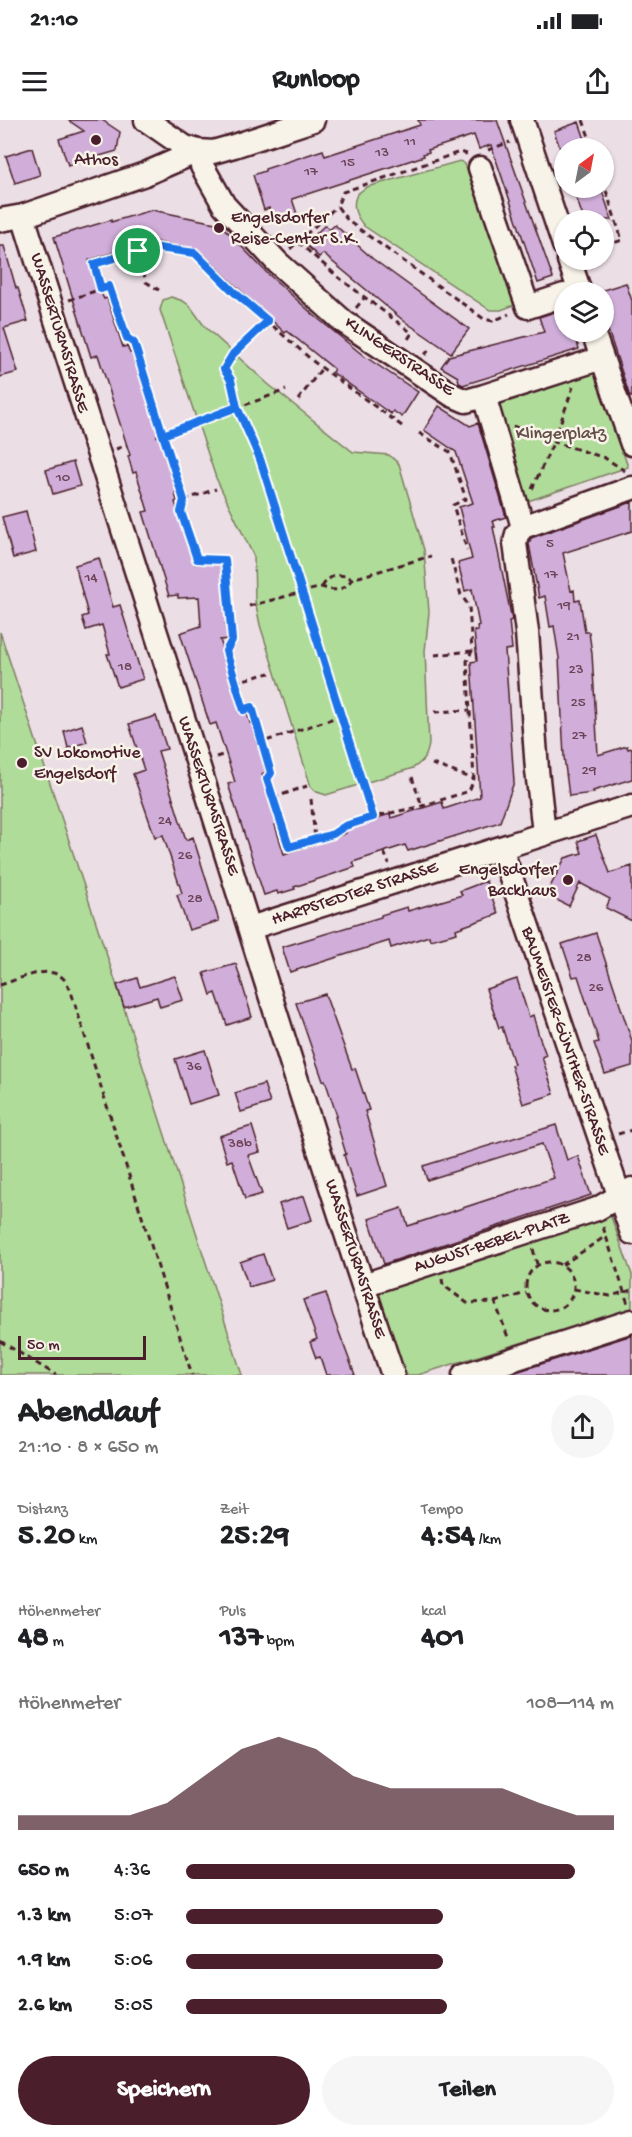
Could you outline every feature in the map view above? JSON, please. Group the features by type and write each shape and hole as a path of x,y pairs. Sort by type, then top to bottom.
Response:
{"street":[{"path":"146,120 185,147 213,152 313,120"},
{"path":"525,128 554,215"},
{"path":"0,220 23,216 145,174 198,151"},
{"name":"KLINGERSTRASSE","path":"198,151 202,166 224,205 277,262 344,322 437,387 466,400 484,396"},
{"path":"476,162 528,308 554,299"},
{"name":"WASSERTURMSTRASSE","path":"23,216 393,1375"},
{"path":"593,342 592,361 632,444"},
{"path":"544,833 527,632 515,543 521,521 484,396 592,361"},
{"path":"521,521 630,481"},
{"name":"HARPSTEDTER STRASSE","path":"250,928 632,806"},
{"name":"BAUMEISTER-GÜNTHER-STRASSE","path":"501,848 625,1192 631,1230"},
{"name":"AUGUST-BEBEL-PLATZ","path":"363,1285 597,1209 625,1192"},
{"path":"464,1375 632,1321"}],"path":[{"path":"583,120 589,138"},
{"path":"277,262 337,206 343,192 460,152 476,162 525,128"},
{"path":"337,206 348,221 484,319 493,321 528,308"},
{"path":"614,215 622,240 614,243"},
{"path":"298,242 338,277 412,333"},
{"path":"101,289 94,264 151,247 195,253 234,292 322,368 402,426"},
{"path":"138,251 146,282 159,291"},
{"path":"51,306 109,286 127,338 134,343 184,500 181,512 197,559 225,560 232,640 226,651 244,710 252,707 259,743 271,773 267,779 289,847 333,834 345,826 373,817 422,806 469,791 474,779 467,661 472,651 469,606 461,595 450,555"},
{"path":"268,321 233,354 224,369 231,380 237,407 260,459 375,824"},
{"path":"521,521 554,441 592,361"},
{"path":"298,400 322,368"},
{"path":"156,436 286,390"},
{"path":"491,421 510,424 605,458 624,469 630,481"},
{"path":"419,434 450,452 466,499 453,505 466,550"},
{"path":"184,500 216,489"},
{"path":"249,606 322,587 331,590 340,589 352,579 432,556"},
{"path":"322,587 326,580 336,575 344,574 352,579"},
{"path":"435,655 472,651"},
{"path":"235,682 270,673"},
{"path":"435,712 470,710"},
{"path":"259,743 341,716"},
{"path":"432,764 474,779"},
{"path":"412,777 422,806"},
{"path":"273,798 307,786"},
{"path":"311,799 315,840"},
{"path":"0,985 48,971 66,980 192,1375"},
{"path":"597,1209 632,1314"},
{"path":"562,1265 606,1236 631,1230"},
{"path":"437,1262 444,1286 467,1303 495,1302 526,1293"},
{"path":"554,1262 562,1265 572,1276 574,1289 571,1299 565,1305 551,1310 537,1307 526,1293 526,1277 537,1264 554,1262"},
{"path":"574,1289 610,1296 632,1290"},
{"path":"495,1302 516,1358"},
{"path":"0,1341 56,1375"}],"green space":[{"path":"460,161 465,164 517,304 501,310 490,310 364,226 355,211 354,203 357,194 367,187"},
{"path":"171,297 190,306 205,327 268,384 353,452 389,455 399,464 424,550 429,612 425,651 429,744 424,758 413,768 326,795 311,787 260,625 255,600 254,557 216,478 160,310 163,300"},
{"name":"Klingerplatz","path":"594,366 628,467 528,501 493,399"},
{"path":"0,632 114,977 242,1375 0,1375"},
{"path":"610,1214 632,1275 632,1308 418,1375 404,1375 377,1289"}],"building":[{"path":"68,120 102,120 120,132 117,151 68,165 59,139 84,131"},
{"path":"418,120 497,120 553,278 538,283 491,145 479,149 474,135 428,150 429,152 423,154 424,156 292,199 297,214 273,221 269,208 264,210 253,175 323,150 325,156 420,125"},
{"path":"579,122 585,138 556,138 554,131"},
{"path":"32,148 40,175 15,183 6,156"},
{"path":"576,198 604,198 609,210 581,210"},
{"path":"152,210 220,224 267,273 316,317 364,356 418,392 402,417 393,411 391,414 332,372 334,369 287,331 285,333 198,250 151,241 89,260 100,291 104,299 107,298 123,347 127,346 130,353 133,352 178,492 175,493 177,501 175,502 195,564 222,562 228,621 225,624 230,639 220,640 245,714 247,713 250,723 254,722 267,764 264,765 266,772 262,774 279,824 275,825 284,854 344,834 346,833 345,828 390,814 391,818 442,802 444,809 480,797 471,662 477,661 474,631 478,631 477,626 479,625 472,589 465,591 458,563 472,559 459,507 473,503 456,452 424,430 439,406 470,426 478,423 506,517 493,521 495,527 493,527 512,620 509,621 512,649 505,650 514,782 500,822 408,851 405,845 353,862 355,867 294,887 295,889 264,895 228,784 235,782 216,723 210,725 180,633 201,626 199,597 169,596 143,512 148,511 136,472 133,473 128,456 130,455 98,355 91,357 54,237"},
{"path":"325,225 329,230 335,225 373,259 469,329 451,353 404,321 323,254 319,257 305,244"},
{"path":"0,246 4,246 28,321 4,328 18,372 0,377"},
{"path":"626,283 632,301 632,397 630,397 612,342 614,342 614,287"},
{"path":"554,312 554,342 577,342 579,349 463,385 459,383 458,377 441,367 449,356 544,332 539,317"},
{"path":"73,462 80,486 53,494 46,470"},
{"path":"632,502 632,531 563,553 571,591 574,590 575,601 580,600 585,632 589,632 598,755 627,746 628,749 632,748 632,779 593,791 594,793 569,796 564,757 559,658 554,626 550,627 545,596 539,598 529,544 531,538"},
{"path":"26,511 36,552 13,558 2,517"},
{"path":"99,558 113,607 120,605 143,679 118,687 107,654 110,654 102,625 86,630 82,617 88,615 75,565"},
{"path":"156,716 167,749 158,751 186,840 193,837 219,921 189,930 177,895 182,893 163,835 155,837 133,774 144,770 129,724"},
{"path":"82,725 87,742 68,748 64,731"},
{"path":"596,835 610,873 632,866 632,921 606,908 610,899 580,883 569,906 546,895 565,858 582,853 578,841"},
{"path":"486,881 498,914 456,929 457,933 430,940 429,936 391,948 389,941 290,972 282,947 407,907 408,911 462,895 460,891"},
{"path":"596,933 632,1041 632,1066 605,1074 594,1043 599,1042 578,976 573,977 562,944"},
{"path":"236,964 252,1017 227,1025 216,993 211,995 204,973"},
{"path":"175,976 183,1000 160,1007 157,997 124,1007 117,985 137,978 140,987"},
{"path":"517,979 529,1017 533,1015 546,1055 542,1057 554,1094 523,1104 511,1065 514,1064 486,989"},
{"path":"325,994 352,1069 355,1068 369,1110 365,1111 387,1186 357,1196 344,1155 346,1154 335,1117 337,1116 296,1003"},
{"path":"205,1050 219,1095 189,1104 175,1059"},
{"path":"264,1084 270,1103 241,1112 235,1093"},
{"path":"556,1125 567,1160 578,1156 591,1195 384,1264 369,1219 402,1208 408,1226 554,1178 542,1144 427,1180 423,1166"},
{"path":"252,1126 260,1152 248,1155 262,1194 245,1199 232,1160 227,1162 219,1136"},
{"path":"304,1196 312,1220 287,1228 279,1204"},
{"path":"263,1254 272,1280 249,1287 240,1262"},
{"path":"326,1293 355,1375 326,1375 320,1357 316,1358 310,1342 317,1339 303,1300"},
{"path":"632,1335 632,1375 514,1375 513,1373"}],"place":[{"name":"Athos","path":"96,140"},
{"name":"Engelsdorfer Reise-Center S.K.","path":"219,228"},
{"name":"SV Lokomotive Engelsdorf","path":"22,763"},
{"name":"Engelsdorfer Backhaus","path":"568,880"}],"route":[{"path":"138,251 94,264 101,289 109,286 127,338 134,343 163,435 237,407 260,459 367,793 373,817 345,826 333,834 289,847 267,779 271,773 252,707 244,710 226,651 232,640 225,560 197,559 181,512 184,500 163,435 189,426 237,407 231,380 224,369 233,354 268,321 234,292 195,253 151,247 138,251"}]}
